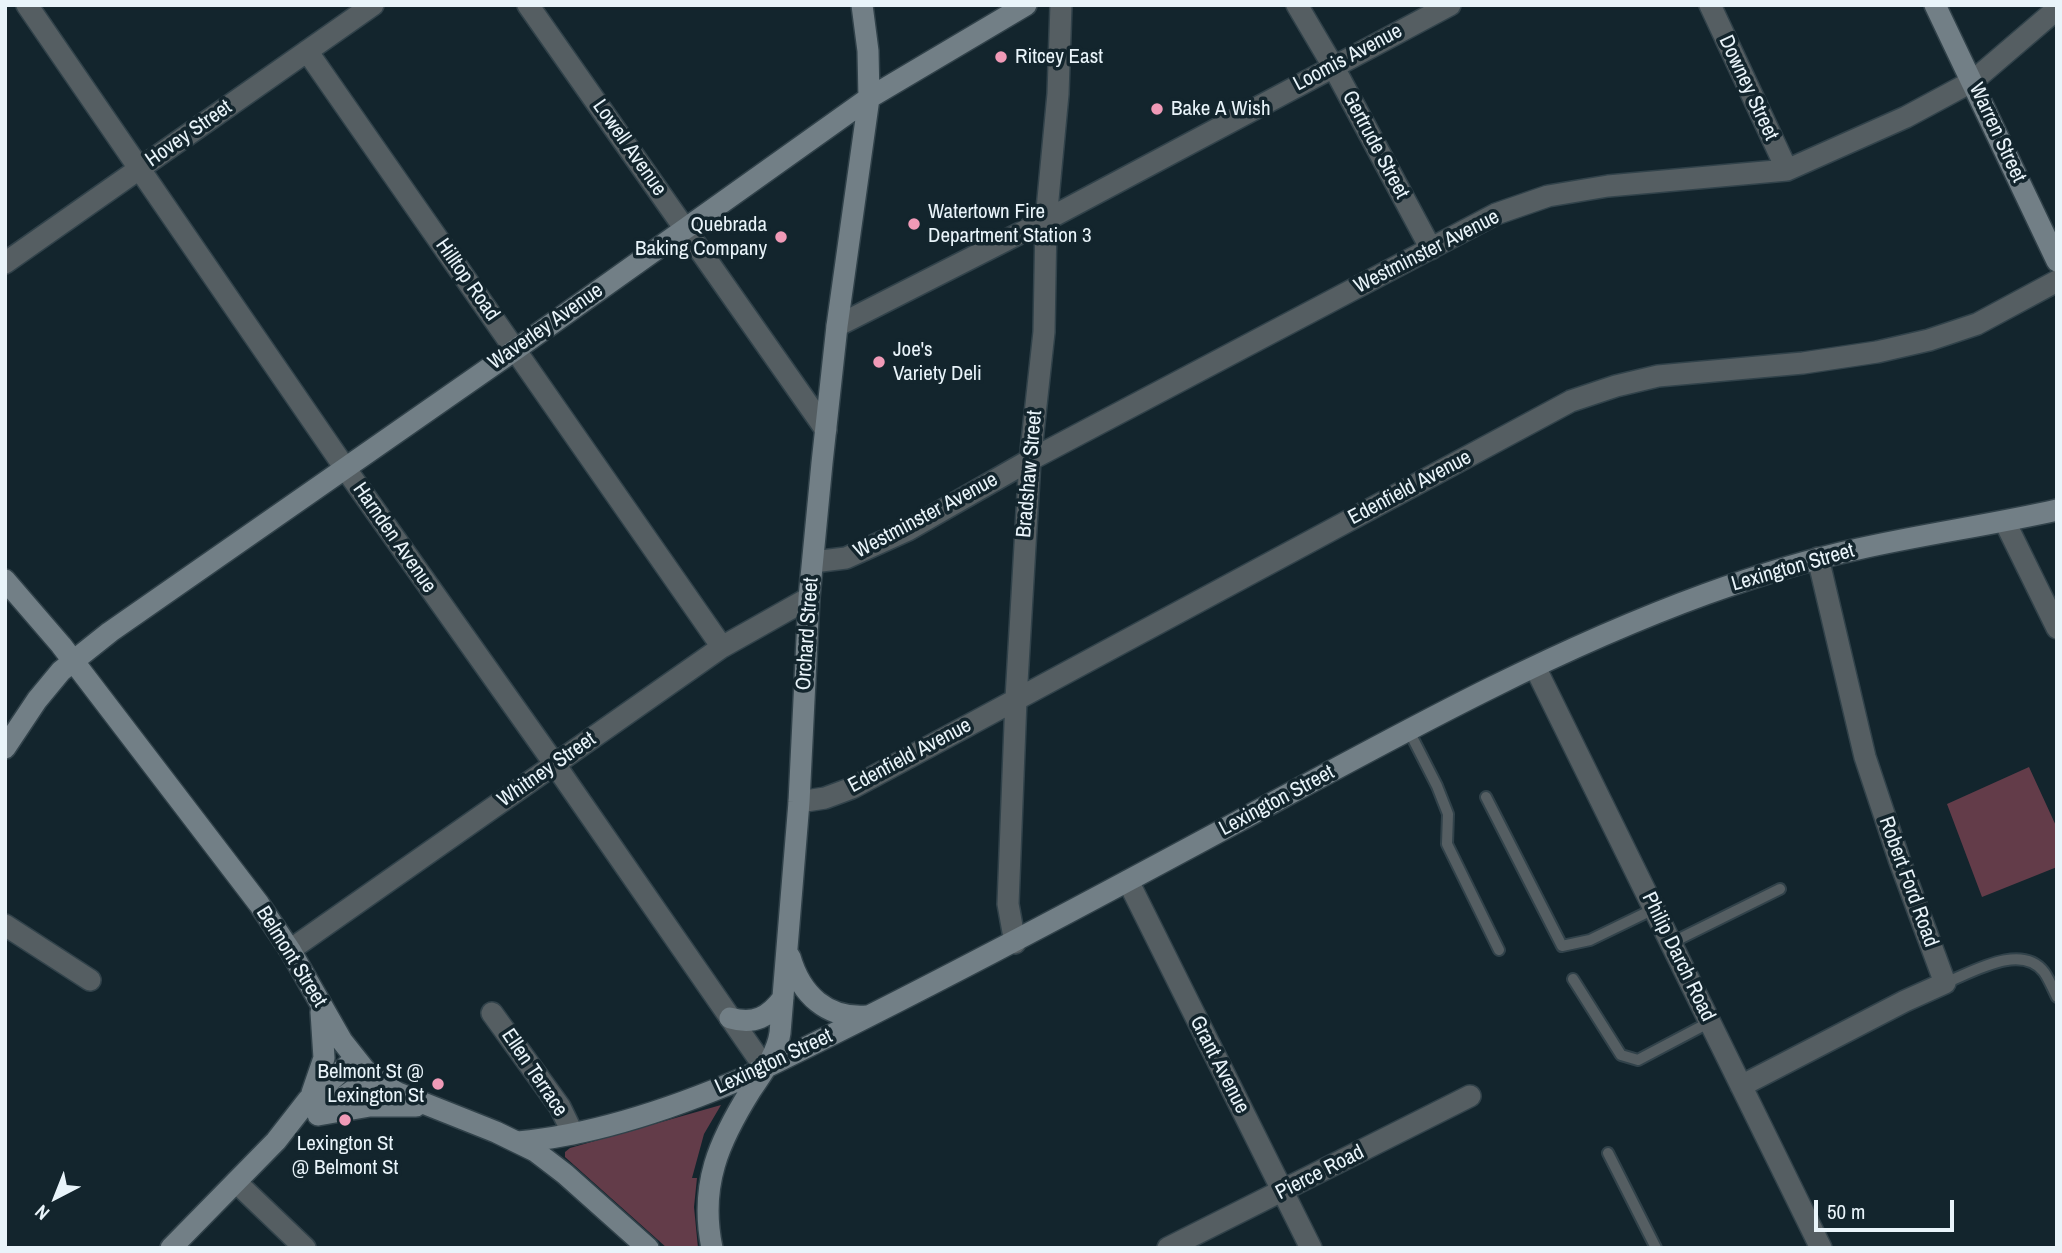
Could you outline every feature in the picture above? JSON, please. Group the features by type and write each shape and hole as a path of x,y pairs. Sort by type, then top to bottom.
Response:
{"street":[{"name":"Harnden Avenue","path":"27,5 345,468 555,764 765,1068"},
{"name":"Hovey Street","path":"5,263 373,5"},
{"name":"Lowell Avenue","path":"528,5 826,430"},
{"name":"Orchard Street","path":"712,1248 708,1197 717,1154 736,1114 778,1042 788,953 799,803 809,598 837,327 869,98 868,51 862,5"},
{"name":"Waverley Avenue","path":"5,748 48,685 110,632 869,98 1026,5"},
{"name":"Bradshaw Street","path":"1015,943 1008,904 1016,699 1030,460 1044,332 1046,220 1059,94 1061,5"},
{"name":"Gertrude Street","path":"1297,5 1333,66 1431,249"},
{"name":"Loomis Avenue","path":"837,327 1046,220 1450,5"},
{"name":"Downey Street","path":"1710,5 1787,170"},
{"name":"Warren Street","path":"1935,5 2057,261"},
{"name":"Westminster Avenue","path":"813,562 846,558 908,530 1030,460 1496,214 1548,196 1608,186 1787,170 1906,117 1973,81 2057,9"},
{"name":"Hilltop Road","path":"307,51 722,647"},
{"name":"Edenfield Avenue","path":"799,803 825,798 852,788 1571,401 1658,376 1803,363 1877,352 1929,340 1977,324 2057,281"},
{"name":"Lexington Street","path":"518,1142 573,1134 668,1108 716,1091 1015,943 1409,731 1535,667 1677,606 1752,578 1818,558 2057,510"},
{"path":"2005,522 2057,628"},
{"name":"Robert Ford Road","path":"1818,558 1865,757 1944,983"},
{"name":"Belmont Street","path":"5,580 25,600 227,860 290,950 355,1059 372,1077 398,1093 518,1142 554,1165 648,1248"},
{"name":"Whitney Street","path":"290,950 722,647 809,598"},
{"name":"Philip Darch Road","path":"1535,667 1821,1248"},
{"name":"Grant Avenue","path":"1128,881 1311,1248"},
{"path":"5,925 90,981"},
{"path":"788,953 800,982 821,1006 848,1016 870,1016"},
{"path":"1741,1086 1944,983"},
{"path":"730,1018 743,1021 761,1018 773,1010 783,998"},
{"path":"313,1108 324,1058 320,1003"},
{"name":"Ellen Terrace","path":"492,1013 560,1107 573,1134"},
{"path":"171,1248 276,1141 313,1108 355,1059"},
{"path":"313,1108 372,1077"},
{"name":"Pierce Road","path":"1168,1248 1470,1096"},
{"path":"313,1108 384,1105 439,1110"},
{"path":"236,1182 305,1248"}],"lane":[{"path":"1409,731 1448,814 1447,844 1499,950"},
{"path":"1486,797 1562,946 1590,940 1654,909"},
{"path":"1671,943 1780,889"},
{"path":"1944,983 2005,959 2020,959 2034,963 2043,972 2057,997"},
{"path":"1573,979 1621,1055 1638,1060 1710,1022"},
{"path":"1608,1153 1656,1248"}],"shaded area":[{"path":"2029,767 2057,828 2057,867 1982,897 1947,804"},
{"path":"721,1105 704,1134 692,1178 697,1178 694,1207 698,1248 667,1248 565,1157 565,1152 570,1148"}],"place":[{"name":"Ritcey East","path":"1001,57"},
{"name":"Bake A Wish","path":"1157,109"},
{"name":"Watertown Fire Department Station 3","path":"914,224"},
{"name":"Quebrada Baking Company","path":"781,237"},
{"name":"Joe's Variety Deli","path":"879,362"},
{"name":"Belmont St @ Lexington St","path":"438,1084"},
{"name":"Lexington St @ Belmont St","path":"345,1120"}]}
